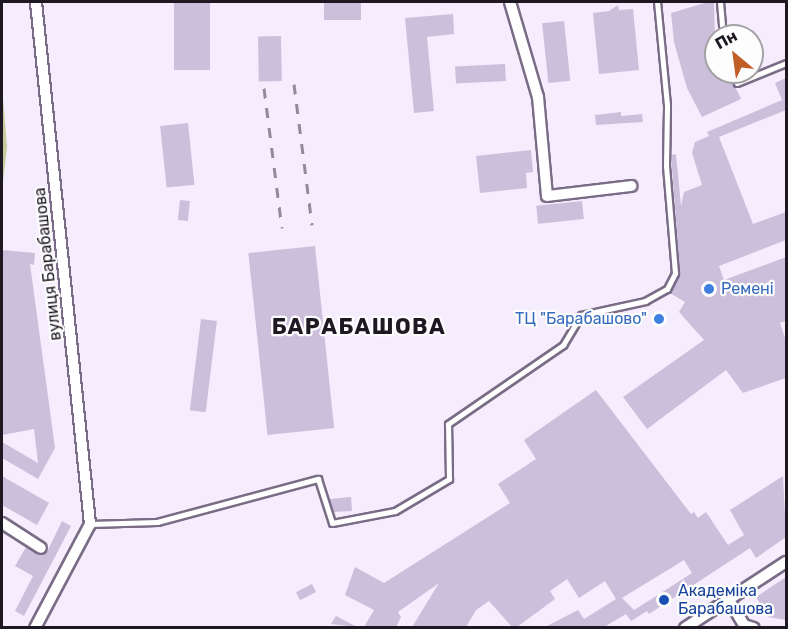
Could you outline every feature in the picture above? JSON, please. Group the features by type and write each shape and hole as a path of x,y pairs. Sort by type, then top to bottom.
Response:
{"street":[{"name":"вулиця Барабашова","path":"36,2 90,524"},
{"path":"510,2 538,97 547,196 631,186"},
{"path":"2,523 41,548"},
{"path":"34,627 90,524"},
{"path":"685,627 786,562"},
{"path":"729,600 744,625 754,627"}],"lane":[{"path":"90,524 157,522 318,479 332,523 395,510 449,480 448,424 563,345 580,315 645,301 667,289 675,273 666,165 667,105 657,2"},
{"path":"720,2 722,24"},
{"path":"764,72 786,63"}],"green space":[{"path":"2,86 7,147 2,191"}],"building":[{"path":"174,2 210,2 210,70 174,70"},
{"path":"324,2 361,2 361,20 324,20"},
{"path":"714,2 715,24 704,24 704,84 734,84 741,99 702,117 687,88 674,42 671,13"},
{"path":"618,5 619,10 633,9 639,70 599,74 593,13 609,11"},
{"path":"453,14 454,34 427,37 434,111 414,113 405,18"},
{"path":"564,21 570,81 548,83 542,23"},
{"path":"258,36 281,36 282,81 259,81"},
{"path":"505,64 506,81 456,84 455,67"},
{"path":"786,78 786,110 719,137 753,224 786,212 786,240 719,266 724,280 786,257 786,321 780,323 786,341 786,378 743,393 726,370 647,429 623,397 704,340 679,312 685,302 670,293 680,273 671,155 676,154 681,206 684,192 702,185 692,153 695,142 709,136 707,132 782,100 775,83"},
{"path":"621,112 621,116 642,114 643,122 596,125 595,115"},
{"path":"188,123 194,185 167,188 160,126"},
{"path":"531,150 533,172 526,173 527,188 480,193 476,156"},
{"path":"180,200 190,201 188,221 178,220"},
{"path":"582,201 584,219 538,224 536,206"},
{"path":"315,246 334,428 267,435 248,253"},
{"path":"2,250 35,253 34,265 30,264 55,448 38,479 2,458 2,442 38,463 34,429 2,435"},
{"path":"201,319 217,321 206,412 190,410"},
{"path":"596,390 691,514 694,512 698,518 706,512 728,545 744,535 730,510 783,476 786,537 756,558 750,548 649,614 647,611 631,621 626,614 604,627 545,627 578,610 584,619 616,599 605,581 579,598 567,579 550,591 555,599 517,627 512,627 489,601 476,610 466,627 412,627 439,583 398,612 401,617 396,627 364,627 374,610 345,595 355,567 384,583 510,503 498,484 536,459 524,440","holes":["684,560 692,573 634,610 622,598"]},
{"path":"2,476 49,503 37,525 2,505"},
{"path":"351,497 352,511 334,512 330,499"},
{"path":"62,521 71,526 24,616 15,611 33,576 15,566 26,547 40,555 47,552"},
{"path":"786,577 786,620 768,617 756,597"},
{"path":"312,584 316,592 300,600 296,592"},
{"path":"336,616 357,627 331,624"}],"railway":[{"path":"294,84 312,225"},
{"path":"264,88 282,228"}],"place":[{"name":"Ремені","path":"709,289"},
{"name":"ТЦ \"Барабашово\"","path":"659,319"},
{"name":"Академіка Барабашова","path":"664,600"}],"district":[{"name":"БАРАБАШОВА","path":"359,327"}]}
